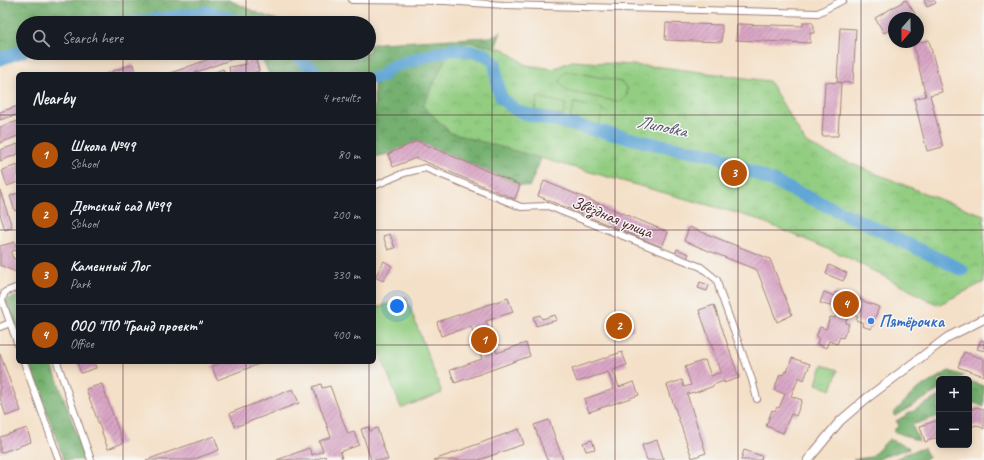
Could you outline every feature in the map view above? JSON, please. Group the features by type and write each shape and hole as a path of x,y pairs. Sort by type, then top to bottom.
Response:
{"main road":[{"path":"808,460 840,421 866,398 948,337 984,319"}],"street":[{"path":"352,0 445,1 504,5 818,13 843,0"},
{"name":"Звёздная улица","path":"376,185 404,173 425,168 521,207 548,206 701,266 717,280 752,380 757,399"},
{"path":"16,288 5,292 2,300 16,340"},
{"path":"0,327 10,323"},
{"path":"25,364 59,460"},
{"path":"57,364 91,460"}],"green space":[{"path":"0,0 229,0 266,16 222,16 209,12 180,16 16,16 16,53 0,59"},
{"path":"501,32 484,79 545,133 539,164 529,187 520,185 417,141 388,154 376,157 376,72 268,72 264,62 261,60 376,60 376,44 490,37"},
{"path":"470,42 504,49 526,65 553,69 572,61 662,67 769,81 806,143 835,157 949,203 984,215 984,282 938,305 847,257 754,218 451,133 423,106 445,60 443,47"},
{"path":"566,72 574,72 621,82 627,87 627,95 622,101 614,101 567,91 560,82 560,79"},
{"path":"538,97 566,104 563,116 535,110"},
{"path":"574,103 603,109 599,125 570,119"},
{"path":"16,297 16,328 6,300"},
{"path":"406,297 442,393 401,408 376,343 376,308"},
{"path":"30,364 52,364 86,460 64,460"},
{"path":"822,365 838,370 831,390 816,384"},
{"path":"949,371 964,376 940,376"},
{"path":"936,378 936,392 895,416 893,414 916,390"},
{"path":"972,382 984,386 984,407 975,403 972,404"},
{"path":"936,398 936,417 912,425 919,441 893,431 899,425 896,421"},
{"path":"889,439 910,448 878,460 853,460 871,457"},
{"path":"924,448 929,458 923,460 894,460 905,454"}],"building":[{"path":"906,0 914,12 888,12 888,31 884,33 875,18"},
{"path":"924,0 934,0 936,3 927,7"},
{"path":"803,22 811,22 814,25 814,33 810,33 810,43 736,40 737,24 803,26"},
{"path":"666,23 722,25 722,42 665,40"},
{"path":"840,28 856,29 853,83 837,82"},
{"path":"929,40 942,92 930,95 943,147 927,151 914,99 926,96 914,48 924,48 924,41"},
{"path":"207,60 230,60 197,72 174,72"},
{"path":"246,60 256,60 259,71 230,72 229,67 247,64"},
{"path":"133,64 135,72 111,72"},
{"path":"223,69 224,72 215,72"},
{"path":"825,82 841,83 838,136 822,136"},
{"path":"16,107 16,115 0,120 0,112"},
{"path":"16,122 16,137 0,143 0,127"},
{"path":"417,141 520,185 515,199 416,158 393,167 388,154"},
{"path":"16,145 16,155 0,161 0,150"},
{"path":"16,166 16,183 7,186 2,170"},
{"path":"544,181 668,232 662,247 538,196"},
{"path":"0,190 12,227 5,230 0,214"},
{"path":"16,194 16,211 15,211 10,196"},
{"path":"689,227 770,259 792,315 777,322 757,270 684,241"},
{"path":"390,234 395,248 388,250 383,236"},
{"path":"15,242 16,250 12,251 11,253 13,258 16,260 16,272 0,266 0,246"},
{"path":"677,249 689,254 686,260 675,255"},
{"path":"384,261 392,266 383,281 376,278"},
{"path":"829,265 847,273 843,281 826,274"},
{"path":"700,282 709,285 707,291 698,288"},
{"path":"824,292 834,296 835,292 845,296 845,294 879,307 871,329 862,326 863,323 856,320 858,317 849,313 845,323 849,324 843,338 840,337 837,344 829,341 826,348 817,344 819,338 816,337 820,327 826,329 830,317 835,318 837,313 840,314 843,306 831,302 830,306 820,303"},
{"path":"508,298 513,312 486,321 497,353 526,343 530,356 455,383 450,370 482,359 471,326 441,336 437,322"},
{"path":"714,305 739,378 724,383 724,381 713,385 714,386 687,394 706,453 692,458 667,385 682,380 684,387 691,385 685,367 705,360 711,376 721,372 699,310"},
{"path":"540,315 542,319 555,315 557,320 536,326 533,317"},
{"path":"631,321 634,329 627,331 624,324"},
{"path":"981,340 984,341 984,351 977,349"},
{"path":"622,352 627,365 613,370 619,387 634,382 639,395 589,412 584,399 614,389 608,372 577,382 572,369"},
{"path":"964,352 984,359 984,376 958,367"},
{"path":"0,354 21,411 6,416 0,398"},
{"path":"792,358 810,364 804,380 799,377 791,396 802,400 796,416 791,414 783,433 766,426 772,410 775,411 777,407 779,408 785,394 774,390 780,374 783,375 785,371 787,372"},
{"path":"78,364 95,364 96,368 81,373"},
{"path":"218,364 259,364 217,380 212,366"},
{"path":"102,384 123,443 108,449 86,389"},
{"path":"321,384 322,388 330,386 348,434 354,432 359,445 340,452 342,458 338,460 326,460 325,456 314,460 277,460 309,448 312,455 323,451 319,441 331,437 313,387"},
{"path":"293,389 299,403 235,427 230,413"},
{"path":"978,407 984,410 984,429 977,425 972,426 972,409"},
{"path":"549,420 563,460 547,460 534,425"},
{"path":"936,421 936,438 925,442 920,426"},
{"path":"369,427 370,431 377,428 388,460 371,460 361,429"},
{"path":"27,428 31,442 0,453 0,437"},
{"path":"519,429 524,444 479,460 434,460"},
{"path":"214,436 219,450 192,460 146,460"},
{"path":"592,440 595,449 586,451 583,443"},
{"path":"657,440 664,460 647,460 642,445"},
{"path":"744,450 762,456 761,460 741,460"}],"waterway":[{"name":"Липовка","path":"180,16 209,12 222,16"},
{"name":"Липовка","path":"376,78 382,76 391,67 453,49 485,54 495,63 498,89 502,99 516,110 530,115 655,144 715,155 856,219 962,270"},
{"name":"Липовка","path":"0,59 16,53"},
{"name":"Липовка","path":"302,60 317,72"}],"place":[{"name":"Каменный Лог","path":"734,173"},
{"name":"ООО \"ПО \"Гранд проект\"","path":"846,304"},
{"name":"Пятёрочка","path":"871,321"},
{"name":"Детский сад №99","path":"619,326"},
{"name":"Школа №49","path":"484,340"}]}
